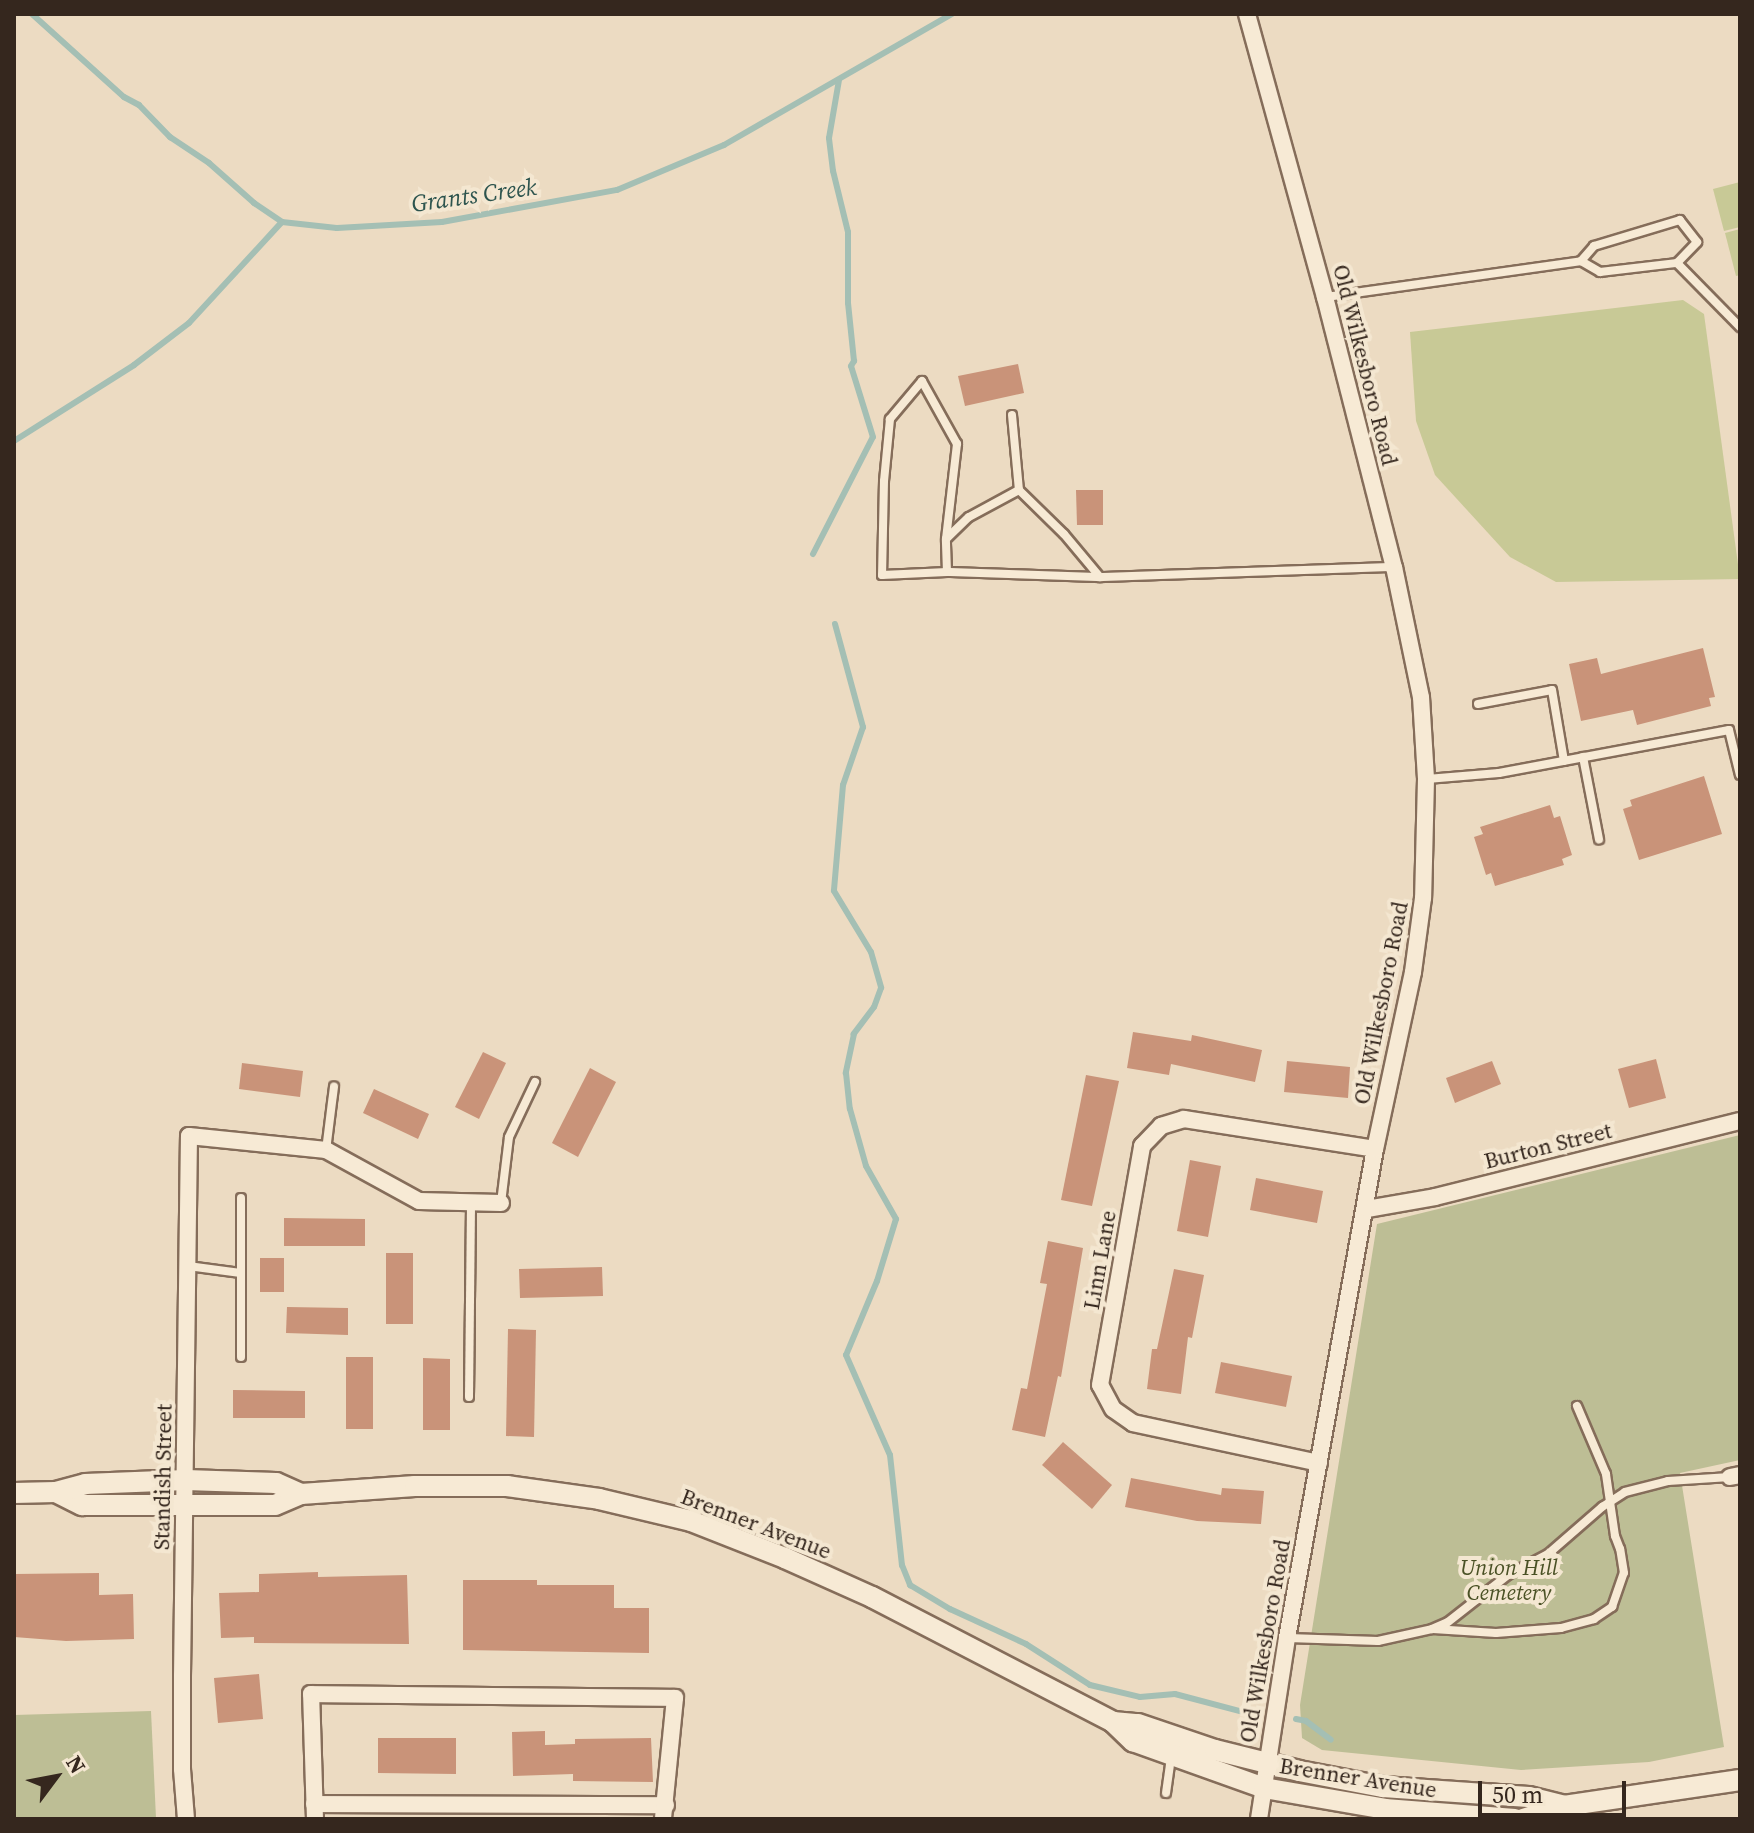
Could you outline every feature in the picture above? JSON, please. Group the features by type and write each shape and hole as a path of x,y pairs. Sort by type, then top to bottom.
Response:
{"street":[{"name":"Old Wilkesboro Road","path":"1247,14 1325,297 1394,567 1421,697 1426,779 1423,898 1413,972 1375,1149 1367,1209 1287,1638 1259,1819"},
{"name":"Linn Lane","path":"1319,1463 1133,1423 1113,1409 1100,1385 1142,1146 1161,1126 1184,1119 1375,1149"},
{"name":"Burton Street","path":"1367,1209 1435,1197 1740,1121"},
{"name":"Standish Street","path":"186,1819 182,1769 189,1136 326,1150"},
{"path":"326,1150 419,1201 501,1203"},
{"name":"Brenner Avenue","path":"14,1493 56,1492 85,1484 186,1480 276,1483 301,1494"},
{"name":"Brenner Avenue","path":"56,1492 82,1505 275,1505 301,1494 415,1486 507,1486 646,1509 717,1530 872,1597 1113,1722 1133,1741 1171,1756 1264,1788 1385,1809 1515,1819"},
{"path":"311,1694 675,1698 665,1812 314,1811 311,1694"},
{"name":"Brenner Avenue","path":"1113,1722 1138,1724 1215,1750 1383,1787 1529,1797 1563,1812"},
{"name":"Brenner Avenue","path":"1523,1819 1740,1780"}],"lane":[{"path":"1325,297 1581,261 1600,272 1677,263 1697,242 1680,220 1594,246 1581,261"},
{"path":"1677,263 1740,327"},
{"path":"947,572 946,539 957,444 922,381 890,419 884,481 882,575 947,572 1100,577 1394,567"},
{"path":"1012,415 1019,490 1064,534 1100,577"},
{"path":"946,539 969,517 1019,490"},
{"path":"1478,704 1552,690 1564,761"},
{"path":"1426,779 1499,773 1729,730 1740,775"},
{"path":"1583,757 1599,839"},
{"path":"501,1203 509,1137 535,1082"},
{"path":"326,1150 334,1087"},
{"path":"241,1198 241,1357"},
{"path":"469,1397 471,1202"},
{"path":"187,1266 241,1273"},
{"path":"1432,1629 1496,1633 1561,1628 1605,1613 1618,1596 1624,1573 1606,1474 1577,1406"},
{"path":"1287,1638 1378,1641 1432,1629 1448,1622 1508,1575 1559,1546 1611,1500 1668,1481 1735,1476"},
{"path":"1166,1793 1171,1756"}],"green space":[{"path":"1740,182 1740,227 1724,231 1713,189"},
{"path":"1740,229 1740,275 1736,276 1725,233"},
{"path":"1683,300 1704,314 1740,579 1556,582 1510,557 1435,475 1416,421 1410,332"},
{"name":"Union Hill Cemetery","path":"1740,1135 1740,1460 1680,1473 1724,1747 1649,1762 1521,1770 1322,1750 1302,1738 1300,1705 1377,1224"},
{"path":"151,1711 156,1818 14,1819 14,1715"}],"building":[{"path":"1018,364 1024,393 965,406 958,376"},
{"path":"1076,490 1103,490 1103,525 1077,525"},
{"path":"1703,648 1715,697 1709,698 1711,706 1637,725 1633,710 1581,721 1569,664 1597,658 1601,674"},
{"path":"1704,776 1722,834 1639,860 1623,809 1632,806 1630,800"},
{"path":"1550,805 1554,818 1560,816 1572,855 1562,859 1564,865 1495,886 1491,873 1486,875 1474,837 1483,834 1480,827"},
{"path":"1133,1032 1191,1041 1192,1035 1262,1050 1255,1082 1171,1064 1169,1075 1127,1068"},
{"path":"483,1052 506,1063 479,1119 455,1107"},
{"path":"1656,1059 1666,1098 1629,1108 1618,1069"},
{"path":"1287,1061 1350,1067 1348,1098 1284,1092"},
{"path":"1492,1061 1501,1084 1455,1103 1446,1078"},
{"path":"242,1063 303,1071 300,1097 239,1089"},
{"path":"590,1068 616,1082 578,1157 552,1143"},
{"path":"1086,1075 1119,1081 1092,1206 1061,1200"},
{"path":"374,1089 429,1114 418,1139 363,1113"},
{"path":"1190,1160 1221,1166 1208,1237 1177,1231"},
{"path":"1256,1178 1323,1191 1317,1223 1250,1210"},
{"path":"284,1218 365,1219 365,1246 284,1246"},
{"path":"1048,1241 1083,1248 1061,1377 1058,1376 1045,1437 1012,1430 1021,1388 1027,1389 1047,1284 1040,1283"},
{"path":"386,1253 413,1253 413,1324 386,1324"},
{"path":"260,1258 284,1258 284,1292 260,1292"},
{"path":"602,1267 603,1296 520,1298 519,1269"},
{"path":"1174,1269 1204,1275 1192,1338 1188,1337 1181,1394 1147,1389 1152,1349 1157,1349"},
{"path":"287,1307 348,1308 348,1335 286,1333"},
{"path":"508,1329 536,1330 534,1437 506,1436"},
{"path":"346,1357 373,1357 373,1429 346,1429"},
{"path":"423,1358 450,1359 450,1430 423,1430"},
{"path":"1221,1362 1292,1376 1286,1407 1215,1393"},
{"path":"233,1390 305,1391 305,1418 233,1418"},
{"path":"1063,1442 1112,1485 1092,1509 1042,1465"},
{"path":"1131,1478 1221,1495 1222,1488 1264,1491 1261,1524 1197,1521 1125,1507"},
{"path":"318,1572 318,1577 407,1575 409,1644 254,1643 254,1637 221,1638 219,1593 259,1592 259,1574"},
{"path":"99,1573 99,1595 133,1594 134,1639 66,1641 14,1637 14,1574"},
{"path":"463,1580 537,1580 537,1585 614,1585 614,1608 649,1608 649,1653 463,1650"},
{"path":"259,1674 263,1719 218,1723 214,1678"},
{"path":"545,1731 545,1745 575,1744 575,1739 651,1738 653,1782 573,1781 573,1774 513,1776 512,1732"},
{"path":"378,1738 456,1738 456,1774 378,1773"}],"waterway":[{"name":"Grants Creek","path":"32,14 124,97 139,105 170,137 209,163 254,203 282,222 337,228 442,222 617,190 724,145 952,14"},
{"path":"813,554 873,437 851,366 854,361 848,303 848,232 833,171 829,138 839,80"},
{"path":"14,441 134,365 189,323 282,222"},
{"path":"835,624 863,727 843,785 834,891 871,952 881,988 874,1007 854,1034 846,1073 850,1109 866,1166 896,1219 877,1281 846,1355 890,1455 902,1565 910,1585 950,1609 1026,1644 1090,1685 1140,1697 1175,1694 1247,1713"},
{"path":"1296,1719 1306,1721 1331,1740"}]}
